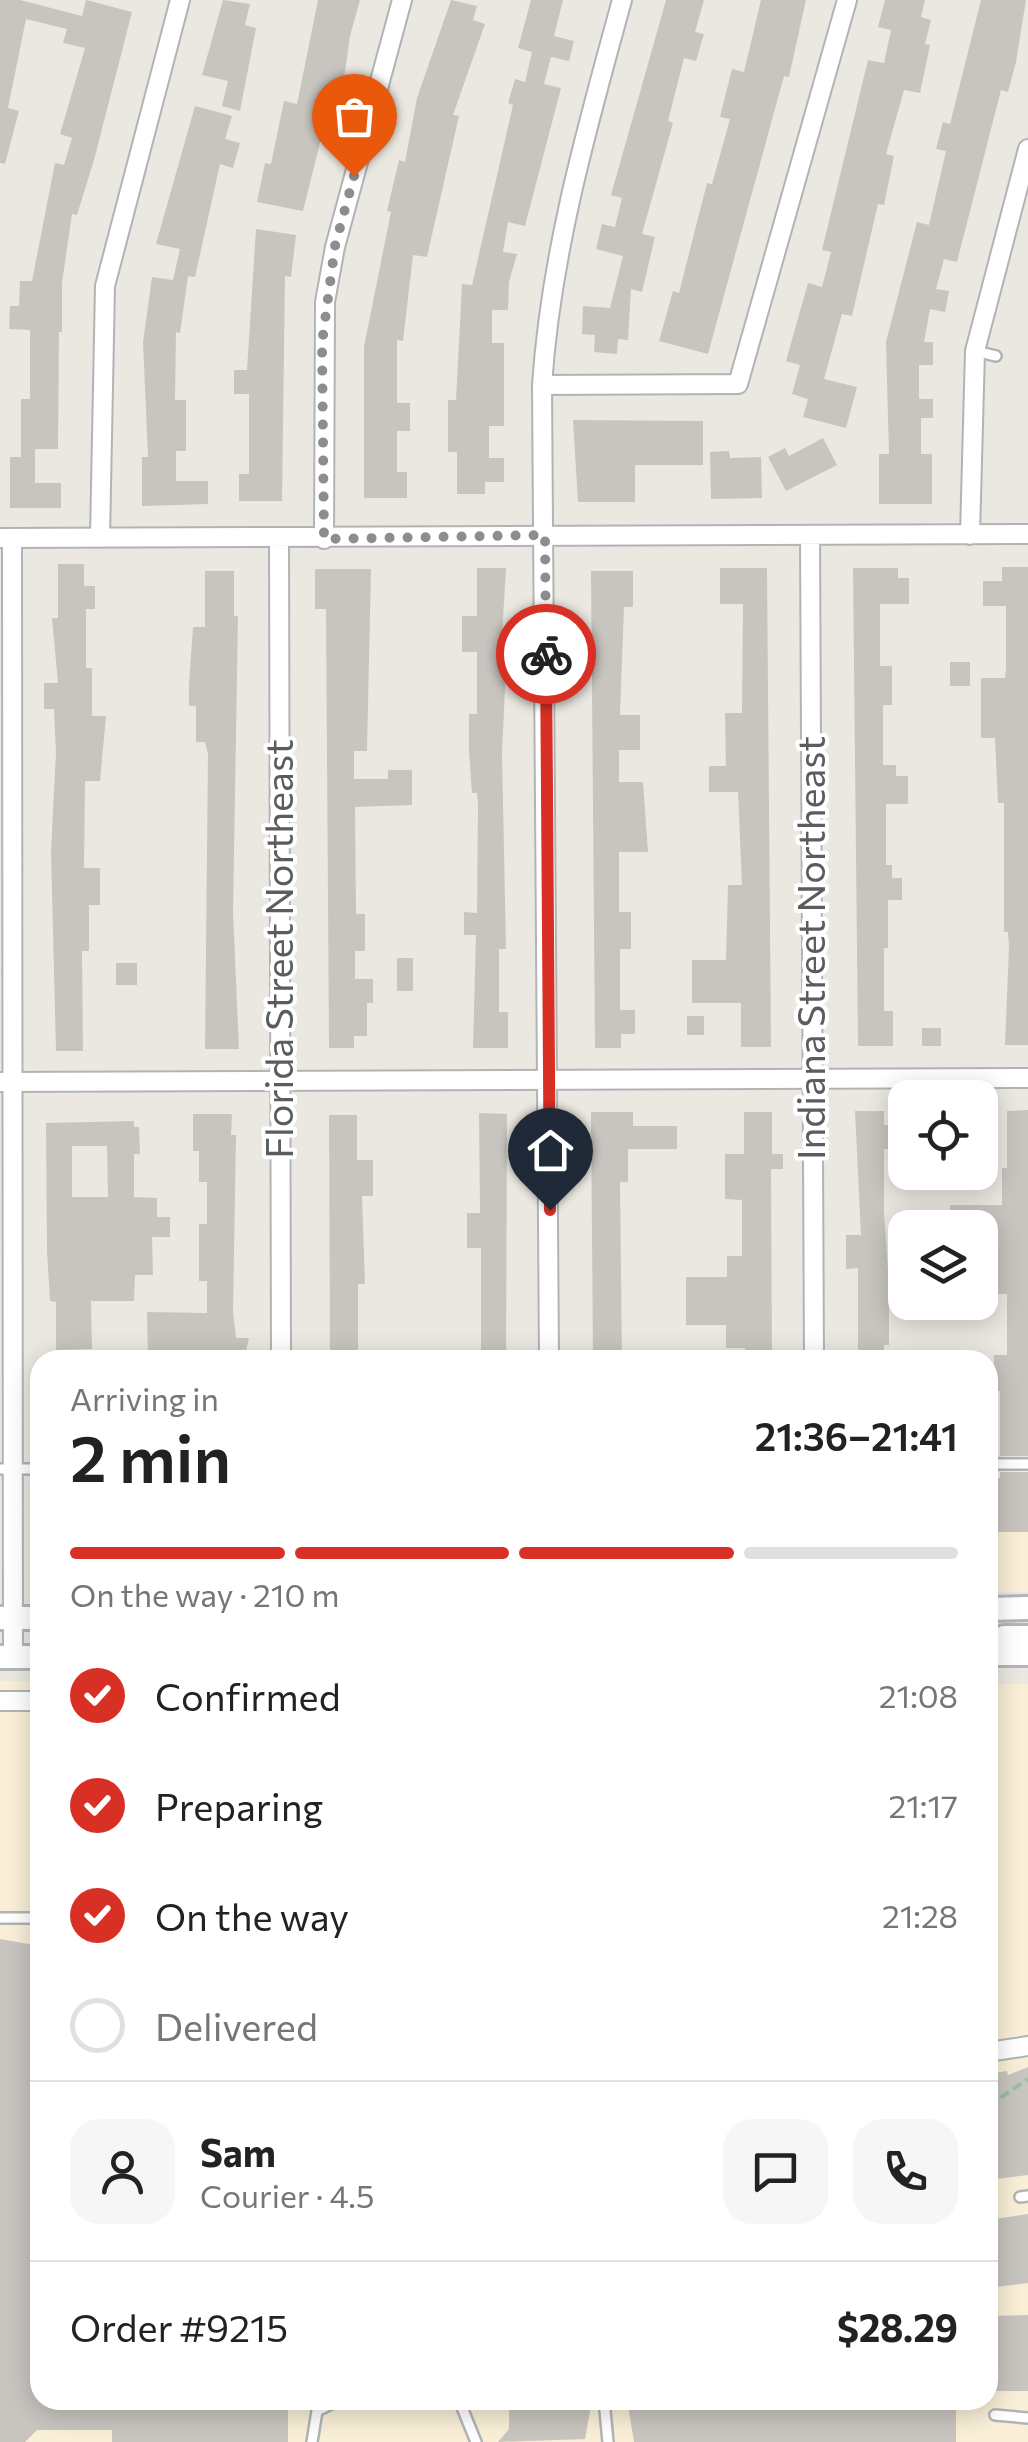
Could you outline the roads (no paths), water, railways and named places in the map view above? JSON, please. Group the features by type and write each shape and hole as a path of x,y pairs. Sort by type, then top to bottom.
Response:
{"main road":[{"path":"998,1610 1028,1608"},
{"path":"998,1640 1028,1637"},
{"path":"998,1654 1028,1654"}],"street":[{"path":"100,538 104,286 180,0"},
{"path":"324,539 326,302 335,246 402,0"},
{"path":"550,1350 542,386 547,309 564,214 622,0"},
{"path":"542,386 738,384 847,0"},
{"path":"970,534 975,351 1022,193 1028,149"},
{"path":"7,1657 6,538 1028,534"},
{"name":"Indiana Street Northeast","path":"810,536 814,1350"},
{"name":"Florida Street Northeast","path":"279,539 281,1350"},
{"path":"5,1082 1028,1078"},
{"path":"0,1701 30,1701"},
{"path":"998,2050 1028,2046"}],"lane":[{"path":"975,351 996,356"},
{"path":"998,1464 1028,1464"},
{"path":"0,1918 30,1918"},
{"path":"312,2442 318,2410"},
{"path":"463,2410 476,2442"},
{"path":"605,2410 608,2442"},
{"path":"995,2416 1028,2418"}]}
